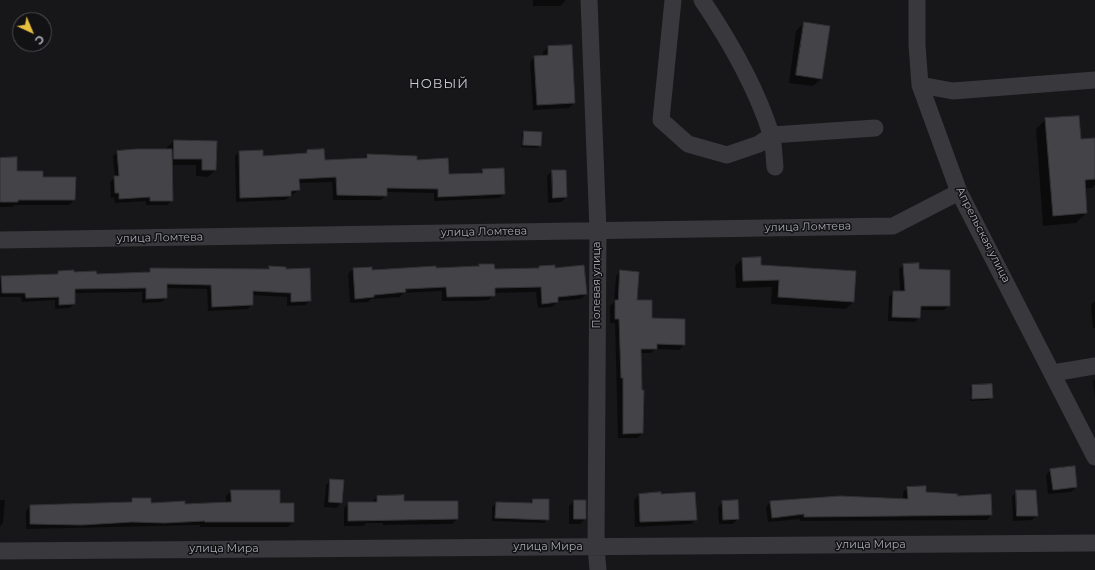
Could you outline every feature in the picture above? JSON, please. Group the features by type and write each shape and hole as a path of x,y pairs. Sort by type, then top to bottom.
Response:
{"street":[{"name":"Полевая улица","path":"589,0 598,230 596,547 598,570"},
{"path":"673,0 661,120 688,144 727,155 759,144 772,135 875,128"},
{"path":"702,0 723,31 750,84 772,135 775,167"},
{"name":"Апрельская улица","path":"917,0 917,45 920,85 959,192 1095,457"},
{"path":"920,85 953,91 1095,80"},
{"name":"улица Ломтева","path":"0,240 894,226 959,192"},
{"path":"1053,373 1095,366"},
{"name":"улица Мира","path":"0,551 1095,543"}],"building":[{"path":"804,22 830,26 822,79 796,75"},
{"path":"572,45 575,103 537,105 534,56 548,55 548,46"},
{"path":"1079,116 1081,139 1095,138 1095,179 1085,180 1087,213 1053,216 1045,118"},
{"path":"524,131 542,132 541,146 523,145"},
{"path":"174,140 217,141 216,170 202,170 202,159 174,159"},
{"path":"136,149 172,149 173,201 150,201 150,197 119,199 119,193 115,193 114,176 119,176 117,151"},
{"path":"324,149 325,160 367,158 367,154 417,156 417,160 448,158 449,174 483,173 482,169 504,168 505,194 438,197 438,189 387,188 387,196 337,195 336,177 299,179 300,190 291,191 291,196 240,198 239,151 263,150 263,156 307,153 307,150"},
{"path":"17,157 17,171 43,171 43,177 76,177 75,200 18,200 18,202 0,202 0,158"},
{"path":"552,170 566,170 567,197 553,198"},
{"path":"761,257 761,265 856,271 854,302 778,297 779,280 743,281 742,258"},
{"path":"919,263 919,269 950,270 950,306 921,306 920,318 892,317 893,291 905,291 903,264"},
{"path":"479,264 494,264 495,269 539,268 539,266 555,265 555,268 584,265 587,294 558,297 558,302 542,304 541,287 495,288 495,296 447,297 446,287 405,289 406,292 374,295 374,297 355,299 353,268 372,267 372,270 436,266 436,268 479,266"},
{"path":"269,266 286,267 286,269 310,268 311,301 291,302 291,293 253,291 253,305 212,307 211,285 167,284 167,298 146,299 146,288 75,289 75,304 59,305 59,297 26,298 25,293 2,293 1,276 58,274 58,271 74,270 74,272 96,271 97,274 150,272 150,268 269,269"},
{"path":"620,270 639,272 637,300 652,300 652,318 685,319 685,345 657,344 657,349 641,349 642,390 644,390 643,433 623,434 623,378 621,378 619,319 615,319 615,300 618,300"},
{"path":"992,384 993,398 972,399 972,385"},
{"path":"1075,466 1077,487 1053,490 1050,469"},
{"path":"330,479 344,480 342,503 329,502"},
{"path":"926,486 926,492 958,494 957,496 991,494 992,515 804,517 804,514 772,518 770,501 840,496 908,499 907,487"},
{"path":"231,490 280,490 280,503 294,503 294,522 205,521 164,523 132,522 82,525 30,524 30,505 132,502 132,498 151,498 151,503 185,501 185,504 231,502"},
{"path":"1016,490 1036,490 1038,516 1017,516"},
{"path":"661,492 661,494 695,492 697,520 640,522 639,494"},
{"path":"404,495 404,501 458,501 458,519 348,521 348,502 377,502 377,496"},
{"path":"533,499 549,499 549,520 495,518 496,502 532,503"},
{"path":"574,500 586,500 586,519 574,519"},
{"path":"738,500 739,519 723,520 722,501"}],"district":[{"name":"НОВЫЙ","path":"439,84"}]}
